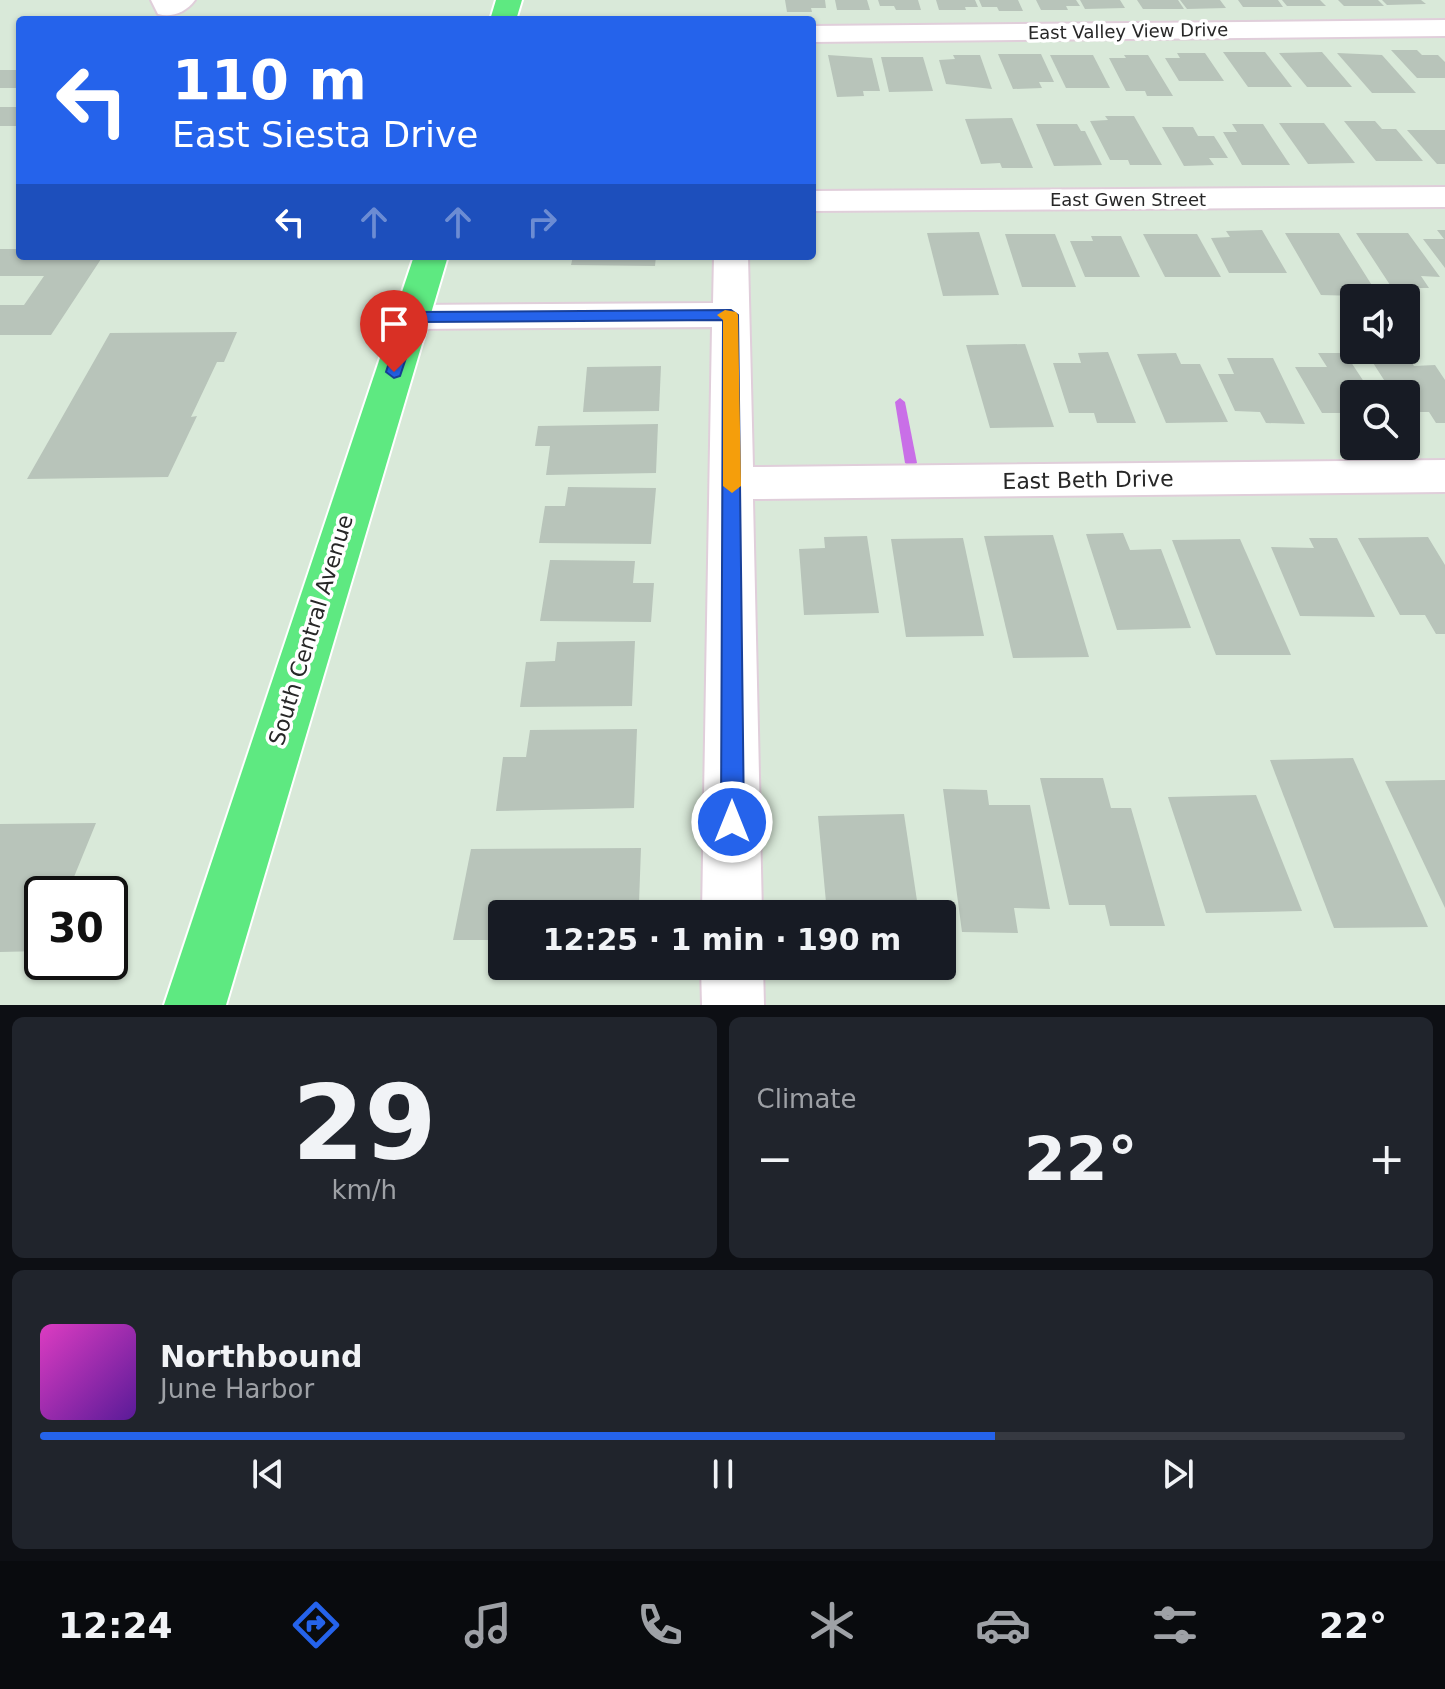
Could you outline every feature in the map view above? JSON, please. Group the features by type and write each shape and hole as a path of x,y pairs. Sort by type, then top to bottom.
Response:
{"main road":[{"name":"South Central Avenue","path":"195,1005 430,260"}],"street":[{"path":"164,0 167,9 182,0"},
{"name":"East Valley View Drive","path":"816,34 1445,28"},
{"name":"East Gwen Street","path":"816,201 1445,197"},
{"path":"731,260 732,900"},
{"path":"412,317 731,315"},
{"name":"East Beth Drive","path":"732,483 1445,476"},
{"path":"732,980 733,1005"}],"building":[{"path":"785,0 825,0 826,8 811,8 812,12 787,12"},
{"path":"835,0 867,0 870,10 837,10"},
{"path":"878,0 918,0 921,10 896,10 894,6 880,6"},
{"path":"936,0 975,0 978,7 939,10"},
{"path":"979,0 1018,0 1023,11 982,7"},
{"path":"1036,0 1076,0 1080,6 1066,6 1068,10 1041,10"},
{"path":"1080,0 1120,0 1125,8 1085,9"},
{"path":"1137,0 1178,0 1184,9 1143,9"},
{"path":"1180,0 1220,0 1226,8 1187,9"},
{"path":"1238,0 1278,0 1283,7 1243,7"},
{"path":"1282,0 1320,0 1326,6 1287,6"},
{"path":"1338,0 1378,0 1384,6 1344,6"},
{"path":"1382,0 1421,0 1426,4 1387,5"},
{"path":"1391,50 1417,50 1422,55 1438,55 1445,62 1445,78 1417,78"},
{"path":"1223,52 1265,52 1292,87 1248,87"},
{"path":"1322,52 1352,87 1307,87 1279,53"},
{"path":"1177,53 1205,53 1224,81 1179,81 1165,58 1180,58"},
{"path":"1337,53 1382,55 1416,93 1372,93"},
{"path":"998,54 1041,54 1054,82 1039,82 1042,88 1013,89"},
{"path":"828,55 872,58 880,91 863,91 864,96 837,97"},
{"path":"953,55 980,55 992,89 946,84 939,60 955,59"},
{"path":"1050,55 1093,55 1110,88 1066,88"},
{"path":"1124,55 1148,55 1173,96 1147,96 1145,91 1126,91 1109,58 1126,58"},
{"path":"881,57 923,57 933,91 889,92"},
{"path":"0,70 16,70 16,88 0,88"},
{"path":"0,107 16,107 16,126 0,126"},
{"path":"1105,116 1134,116 1162,165 1130,165 1128,160 1110,160 1090,121 1108,120"},
{"path":"1012,118 1033,168 1002,168 1000,163 981,164 965,119"},
{"path":"1344,121 1375,121 1382,129 1396,129 1423,161 1376,161"},
{"path":"1279,123 1324,123 1355,163 1308,164"},
{"path":"1036,124 1077,124 1081,131 1085,131 1102,165 1054,166"},
{"path":"1232,124 1263,124 1290,165 1242,165 1223,132 1237,132"},
{"path":"1162,127 1193,127 1198,136 1214,136 1228,158 1209,158 1214,165 1184,166"},
{"path":"1407,130 1445,130 1445,164 1437,164"},
{"path":"1262,230 1287,273 1229,273 1211,238 1230,237 1226,231"},
{"path":"1437,230 1445,230 1445,268 1423,239 1444,239"},
{"path":"979,232 999,295 943,296 927,233"},
{"path":"1285,233 1339,233 1371,284 1340,284 1340,296 1321,295"},
{"path":"1356,233 1408,233 1440,277 1421,276 1429,288 1420,288 1420,284 1389,284"},
{"path":"1005,234 1055,234 1076,287 1022,287"},
{"path":"1143,234 1197,234 1221,277 1165,277"},
{"path":"1091,236 1121,236 1140,277 1085,277 1070,241 1093,241"},
{"path":"0,249 16,249 16,260 100,260 51,335 0,335 0,305 24,305 44,276 0,276"},
{"path":"572,260 656,260 655,266 571,265"},
{"path":"237,332 224,362 217,362 191,417 197,416 168,477 27,479 110,333"},
{"path":"1025,344 1054,427 990,428 966,345"},
{"path":"1108,352 1136,423 1097,423 1094,413 1069,413 1053,363 1081,363 1078,353"},
{"path":"1176,353 1181,364 1200,364 1228,422 1166,423 1137,354"},
{"path":"1318,353 1340,353 1340,364 1352,364 1363,380 1340,380 1340,413 1322,413 1295,367 1327,367"},
{"path":"1227,358 1273,358 1305,424 1266,423 1260,412 1235,411 1218,374 1234,374"},
{"path":"1374,364 1435,365 1445,380 1445,423 1436,423 1429,412 1420,412 1420,380 1384,380"},
{"path":"661,366 659,411 583,412 587,367"},
{"path":"658,424 656,473 546,475 550,446 535,446 538,426"},
{"path":"568,487 656,488 651,544 539,543 545,506 565,506"},
{"path":"1123,533 1130,550 1161,549 1191,628 1117,630 1086,534"},
{"path":"1053,535 1089,657 1013,658 984,536"},
{"path":"867,536 879,613 804,615 799,549 825,548 824,537"},
{"path":"1428,537 1445,565 1445,634 1436,634 1425,615 1400,615 1358,538"},
{"path":"963,538 984,636 906,637 891,539"},
{"path":"1309,538 1337,538 1375,617 1300,616 1271,547 1314,548"},
{"path":"1240,539 1291,655 1216,655 1172,540"},
{"path":"550,560 635,561 633,583 654,583 651,622 540,621"},
{"path":"635,641 632,706 520,707 526,662 555,661 557,642"},
{"path":"637,729 634,808 496,811 503,757 526,757 530,730"},
{"path":"1353,758 1428,927 1334,928 1270,760"},
{"path":"1040,778 1103,778 1111,808 1131,808 1165,926 1110,926 1105,905 1069,905"},
{"path":"1445,780 1445,908 1385,781"},
{"path":"943,789 987,790 989,805 1030,805 1050,909 1014,908 1018,933 962,932"},
{"path":"1256,795 1302,911 1206,913 1168,797"},
{"path":"904,814 917,900 826,900 818,816"},
{"path":"96,823 74,876 24,876 24,951 0,952 0,824"},
{"path":"641,848 639,900 488,900 488,940 453,940 471,849"}],"waterway":[{"path":"900,402 911,463"}],"slow traffic":[{"path":"725,315 731,315 732,486"}],"route":[{"path":"394,372 412,317 731,315 732,822"}]}
